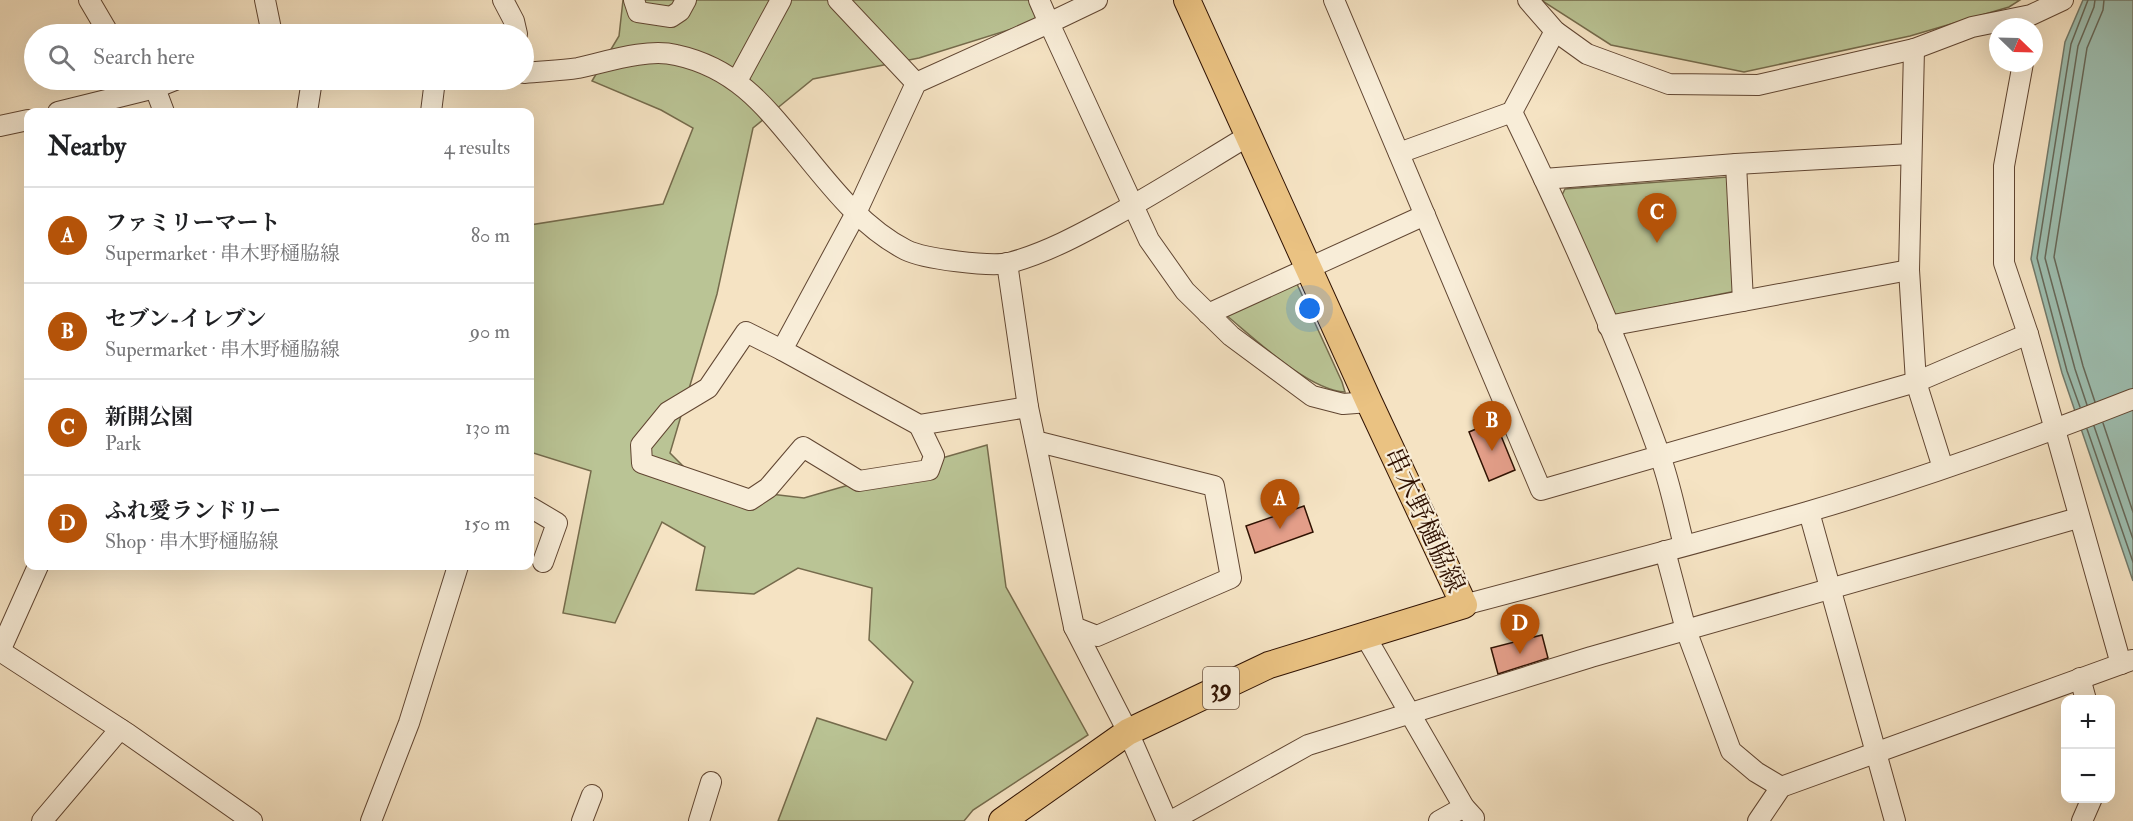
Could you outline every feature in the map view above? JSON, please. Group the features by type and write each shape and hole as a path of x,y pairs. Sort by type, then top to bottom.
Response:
{"main road":[{"name":"串木野樋脇線","path":"1002,821 1128,732 1269,664 1464,605 1369,402 1187,0"}],"street":[{"path":"89,0 103,24"},
{"path":"265,0 270,24"},
{"path":"503,0 515,24"},
{"path":"634,0 638,12 671,17 680,11 686,0"},
{"path":"736,81 781,0"},
{"path":"838,0 916,83"},
{"path":"1039,0 1149,240 1185,291 1231,336 1312,396 1343,404 1369,402"},
{"path":"782,350 856,213 916,83 1097,0"},
{"path":"1334,0 1541,490 1916,382 2028,334"},
{"path":"1528,0 1555,31 1587,54 1669,84 1758,85 1914,48 1972,27 1989,25"},
{"path":"2035,18 2063,0"},
{"path":"1398,153 1512,112 1555,31"},
{"path":"1914,48 1909,270 1916,382 1943,468"},
{"path":"534,72 574,68 644,54 674,54 707,64 736,81 763,103 840,197 875,229 908,251 953,262 1007,263 1067,242 1134,205 1248,136"},
{"path":"1758,821 1781,787 1875,751 2127,662 2078,518 2062,427 2004,263 2004,166 2021,72"},
{"path":"71,108 132,90"},
{"path":"148,90 161,108"},
{"path":"308,108 310,90"},
{"path":"432,108 434,90"},
{"path":"1512,112 1608,326 1660,455 1684,545"},
{"path":"0,126 24,121"},
{"path":"1544,179 1736,164 1911,154"},
{"path":"1736,164 1743,301"},
{"path":"1208,314 1425,215"},
{"path":"1007,263 1028,407 1074,627 1128,732 1168,821 1308,745 1591,657 2078,518"},
{"path":"1608,326 1909,270"},
{"path":"746,332 782,350 919,425 934,456 929,470 859,481 803,447 768,488 750,500 642,463 641,445 668,412 708,388 746,332"},
{"path":"1464,605 1809,512 2062,427 2133,399"},
{"path":"919,425 1028,407"},
{"path":"1035,441 1214,486 1231,578 1097,636 1074,627"},
{"path":"534,509 558,523 543,562"},
{"path":"1809,512 1895,821"},
{"path":"1665,551 1686,630 1731,751 1756,772 1781,787"},
{"path":"36,570 0,651 120,729 252,821"},
{"path":"371,821 409,723 457,570"},
{"path":"1364,634 1469,814 1439,821"},
{"path":"2080,678 2085,695"},
{"path":"42,821 120,729"},
{"path":"699,821 711,782"},
{"path":"582,821 592,795"},
{"path":"2082,821 2090,803"}],"green space":[{"path":"623,0 1037,0 1037,21 919,58 813,79 753,128 717,294 670,453 703,486 804,498 987,445 1006,587 1088,735 973,810 964,821 778,821 817,718 886,740 913,682 869,640 872,588 798,568 754,594 696,590 705,547 662,522 615,623 563,613 591,471 534,453 534,224 663,204 693,128 661,110 592,81 619,36"},
{"path":"1541,0 2020,0 2009,7 1910,36 1744,72 1611,45"},
{"path":"1727,177 1736,291 1617,315 1610,311 1562,195 1565,189"},
{"path":"1297,284 1345,392 1330,389 1315,382 1282,362 1226,315"}],"water":[{"path":"2083,0 2133,0 2133,581 2062,373 2031,259 2065,42"}],"building":[{"path":"1495,421 1515,470 1489,481 1469,432"},
{"path":"1304,506 1313,532 1255,553 1246,526"},
{"path":"1542,635 1548,658 1498,674 1491,648"}],"place":[{"name":"新開公園","path":"1657,243"},
{"name":"セブン-イレブン","path":"1492,451"},
{"name":"ファミリーマート","path":"1280,529"},
{"name":"ふれ愛ランドリー","path":"1520,654"}]}
